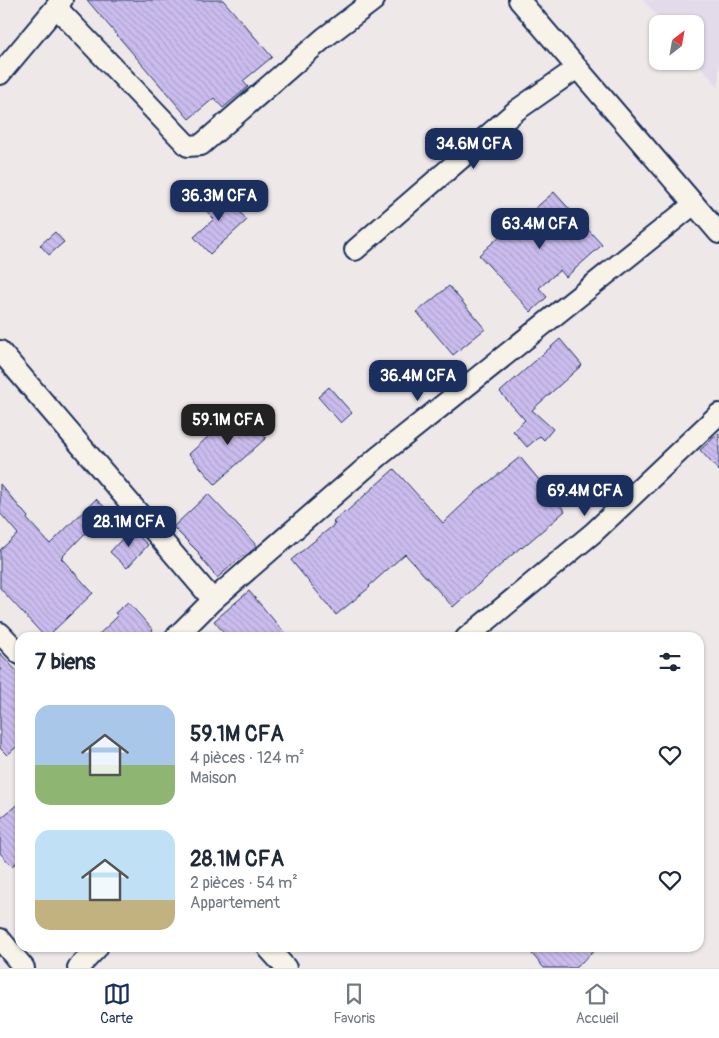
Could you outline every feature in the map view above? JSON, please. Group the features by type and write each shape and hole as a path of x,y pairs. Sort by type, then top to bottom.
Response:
{"street":[{"path":"0,74 59,4 188,146 201,145 324,38 374,0"},
{"path":"519,0 719,233"},
{"path":"355,250 517,110 577,68"},
{"path":"182,632 213,600 378,457 694,204"},
{"path":"0,351 213,600"},
{"path":"473,632 593,533 719,414"},
{"path":"0,633 15,649"},
{"path":"0,939 24,968"},
{"path":"78,968 93,952"},
{"path":"272,952 286,968"}],"shaded area":[{"path":"643,0 719,0 719,88 704,70 704,15 656,15"}],"building":[{"path":"87,0 223,0 272,57 243,81 248,87 223,108 214,98 189,119"},
{"path":"219,189 247,220 210,254 194,237 214,219 201,205"},
{"path":"554,192 602,245 566,277 560,270 539,288 547,297 531,312 479,255 514,223 516,225"},
{"path":"55,232 64,242 49,255 40,245"},
{"path":"449,286 485,329 453,355 417,312"},
{"path":"560,339 582,365 532,410 553,429 544,440 540,436 527,447 513,431 525,420 500,392"},
{"path":"329,387 352,413 341,423 318,397"},
{"path":"240,408 266,438 215,484 189,454"},
{"path":"719,433 719,471 700,450"},
{"path":"520,457 565,511 453,607 405,554 370,587 336,615 291,560 335,524 333,522 394,469 443,523 475,493"},
{"path":"0,484 28,517 27,519 50,544 96,499 108,510 61,558 93,593 52,632 40,632 0,588 0,550 18,534 0,513"},
{"path":"208,494 256,545 255,548 217,578 199,553 173,527"},
{"path":"131,529 148,545 127,568 110,552"},
{"path":"249,591 284,632 223,632 214,621"},
{"path":"128,602 153,630 151,632 101,632 118,616 115,613"},
{"path":"0,653 15,670 15,748 7,755 0,748"},
{"path":"15,806 15,864 12,866 0,853 0,819"},
{"path":"534,952 593,952 575,968 544,968 532,954"}]}
